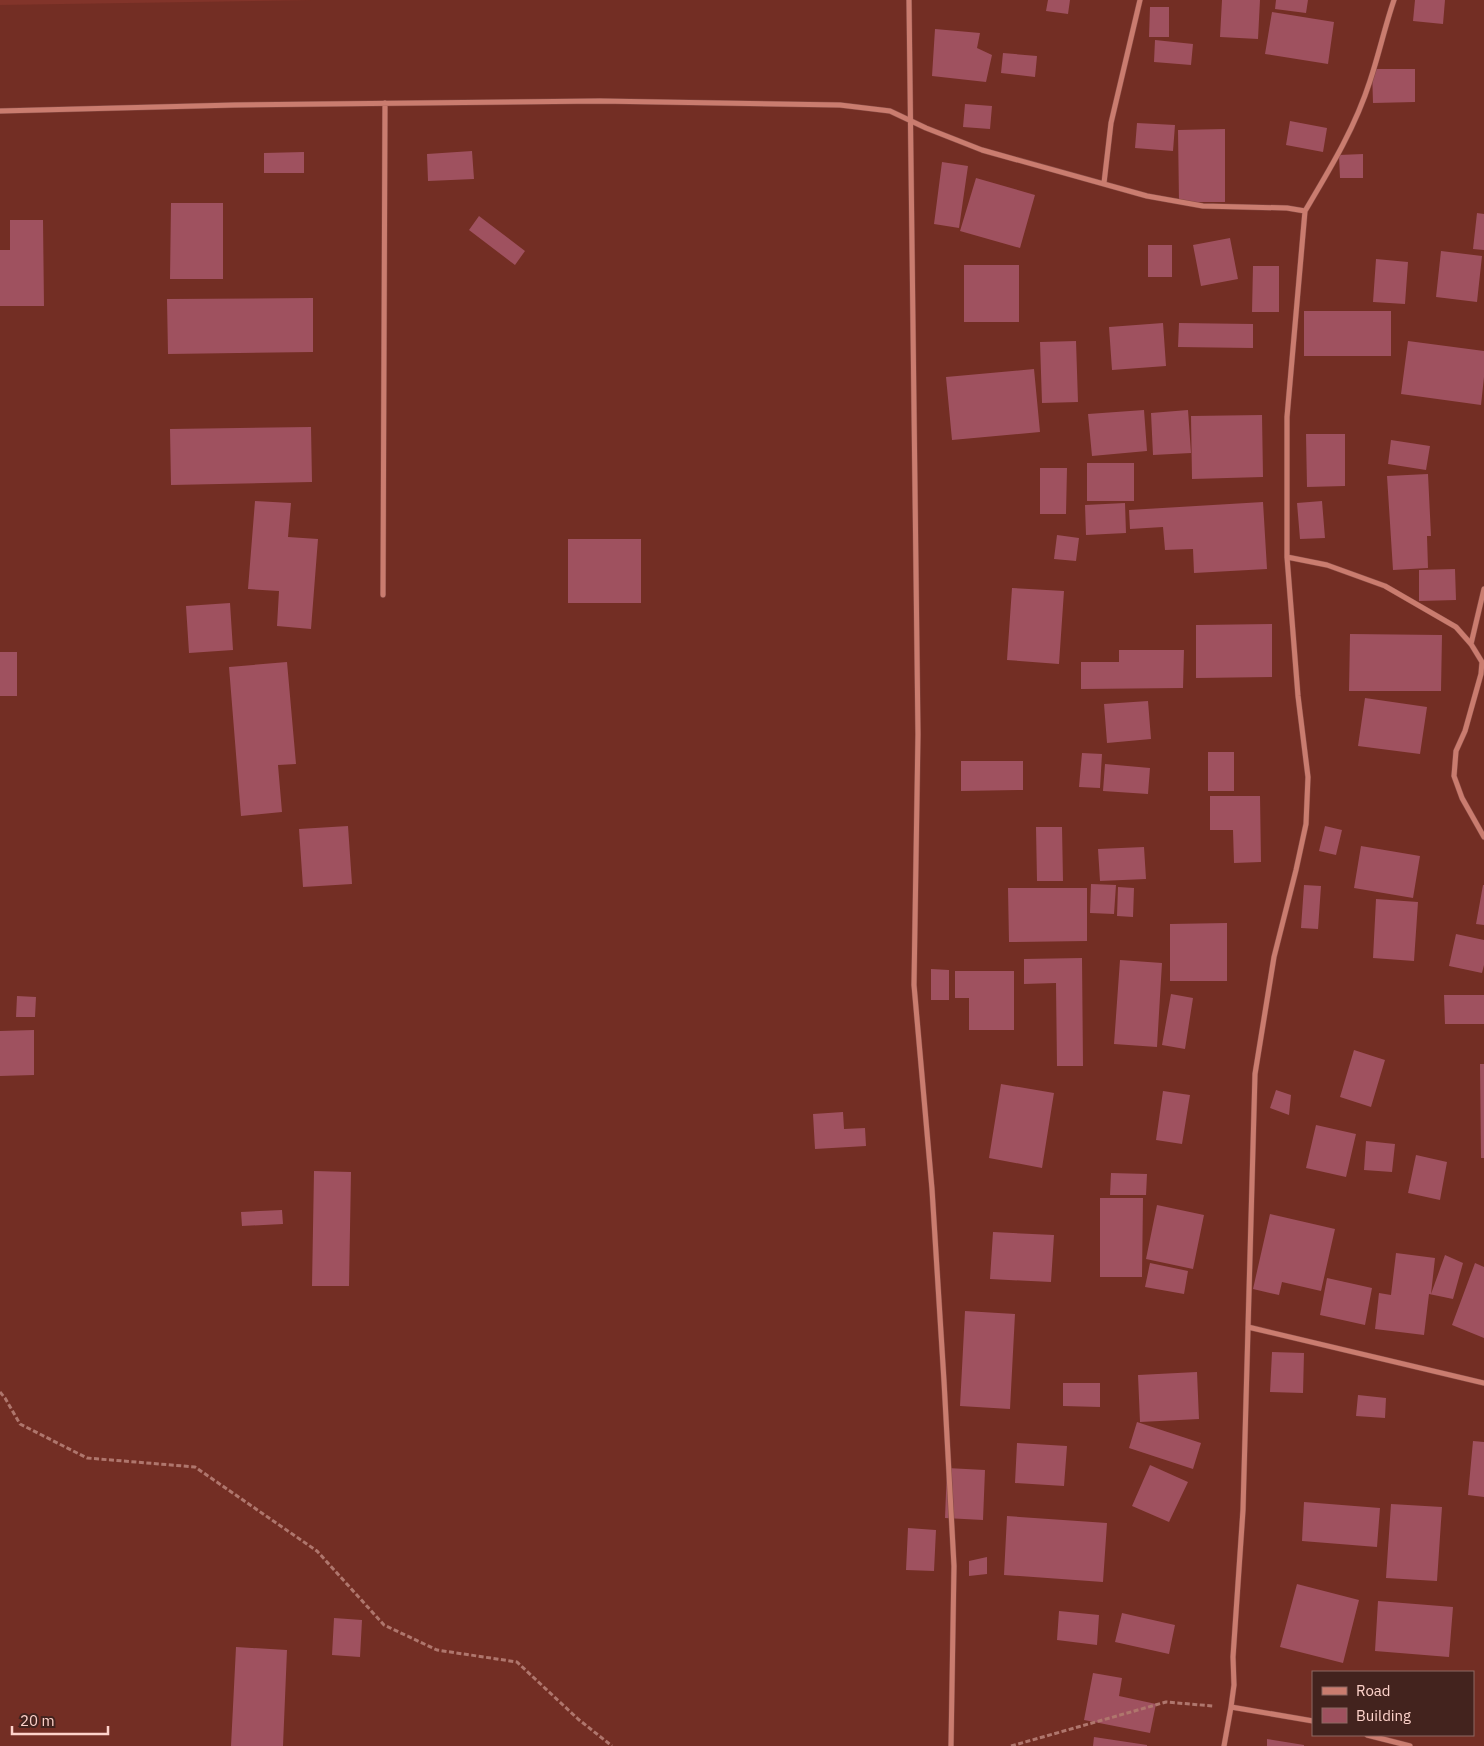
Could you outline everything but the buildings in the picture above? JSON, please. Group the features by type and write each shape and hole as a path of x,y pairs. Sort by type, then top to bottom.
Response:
{"street":[{"path":"909,0 918,734 914,985 932,1188 954,1566 951,1746"},
{"path":"1104,182 1111,123 1140,0"},
{"path":"1224,1746 1234,1685 1233,1657 1243,1510 1255,1074 1274,957 1306,824 1308,777 1298,696 1287,557 1287,417 1305,211 1331,168 1352,127 1370,81 1394,0"},
{"path":"0,111 234,105 600,101 840,105 890,111 982,150 1104,182 1146,196 1203,206 1287,208 1305,211"},
{"path":"382,596 384,103"},
{"path":"1287,557 1326,565 1385,586 1456,627 1471,644 1482,662 1482,674 1465,731 1456,750 1454,776 1462,798 1484,838"},
{"path":"1471,644 1484,589"},
{"path":"1248,1327 1484,1383"},
{"path":"1231,1707 1312,1721"},
{"path":"1370,1736 1410,1746"}],"path":[{"path":"0,1392 20,1424 87,1458 195,1467 317,1551 384,1625 437,1650 517,1662 578,1719 612,1746"},
{"path":"1011,1746 1166,1702 1231,1707"}],"shaded area":[{"path":"0,0 312,0 0,5"}]}
